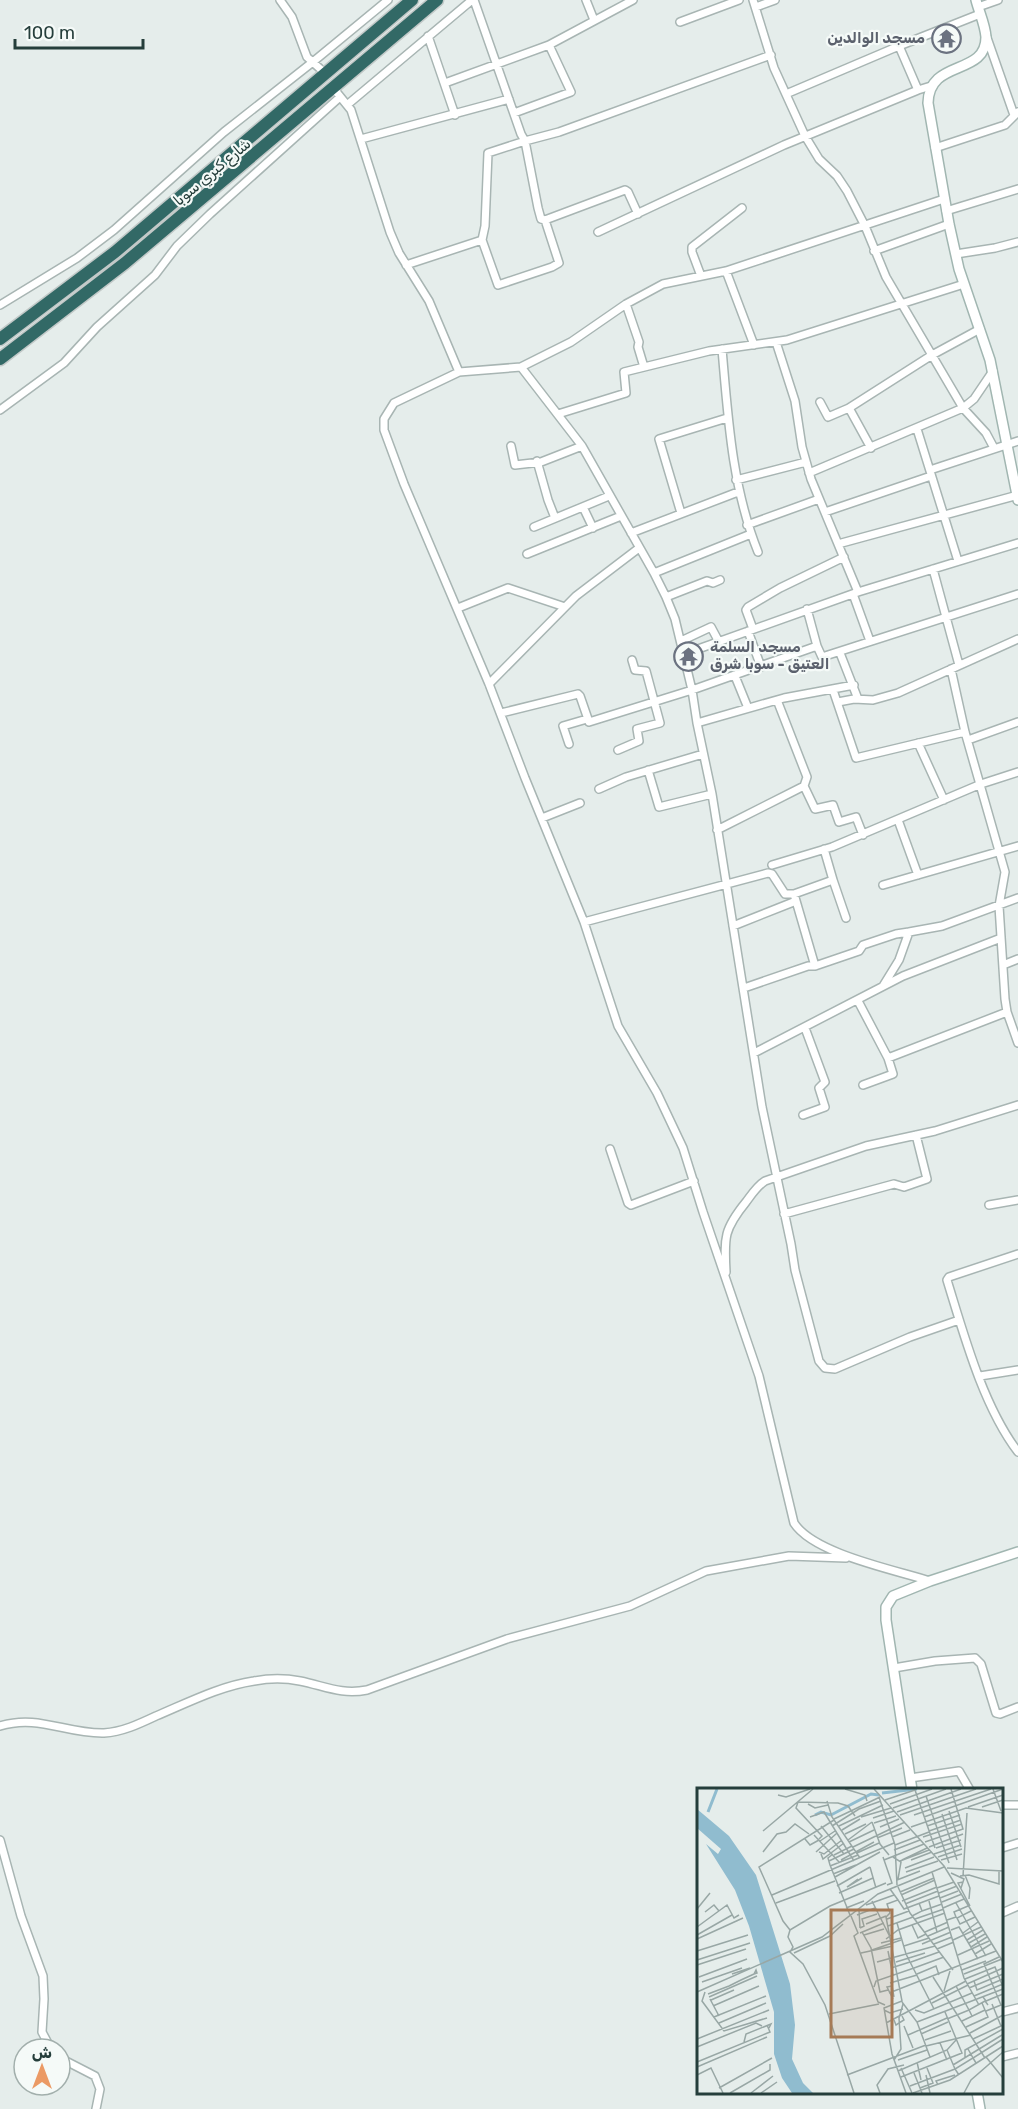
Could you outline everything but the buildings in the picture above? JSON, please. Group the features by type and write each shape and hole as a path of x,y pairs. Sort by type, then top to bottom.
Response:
{"highway":[{"name":"شارع كبري سوبا","path":"0,339 115,252 327,75 412,0"},
{"name":"شارع كبري سوبا","path":"0,359 125,263 337,93 436,0"}],"street":[{"path":"280,0 292,17 306,54 327,75"},
{"path":"0,305 107,236 224,132 388,0"},
{"path":"348,105 473,0 525,141 541,219 545,220 559,263 500,285 496,284 482,240 485,226 488,153 525,141 559,132 771,55"},
{"path":"586,0 594,20"},
{"path":"445,83 549,45 633,0"},
{"path":"681,22 739,0"},
{"path":"775,0 754,4 774,68 805,136 819,159 842,183 865,226 886,278 963,408 986,434 994,448"},
{"path":"786,94 899,46 978,7 998,0"},
{"path":"935,148 1005,125 1016,114 986,35 978,7"},
{"path":"598,232 751,159 931,86 942,75 977,58 984,48 986,35"},
{"path":"428,36 455,114"},
{"path":"514,113 571,92 549,45"},
{"path":"899,46 918,90"},
{"path":"838,544 1018,497 993,371 981,329 964,284 946,210 928,103 931,86"},
{"path":"0,410 64,363 98,327 155,276 177,246 337,93 348,105 361,139 390,232 406,265 429,301 459,372"},
{"path":"361,139 509,99"},
{"path":"946,210 1018,189"},
{"path":"545,220 625,190 638,214"},
{"path":"930,1581 853,1559 805,1536 794,1523 759,1376 683,1148 657,1093 618,1026 584,922 458,608 404,484 383,424 386,412 394,403 459,372 521,367 583,335 626,304 672,281 726,271 944,199"},
{"path":"701,276 692,247 742,208"},
{"path":"874,251 949,224"},
{"path":"406,265 482,240"},
{"path":"956,254 1018,242"},
{"path":"726,271 754,345"},
{"path":"558,414 626,393 623,373 722,349 776,342 817,332 964,284"},
{"path":"626,304 639,342 638,347 644,367"},
{"path":"820,402 827,417 849,408 932,355 981,329"},
{"path":"776,342 795,401 809,473 844,557 870,641"},
{"path":"722,349 727,418 738,492 747,525 758,552"},
{"path":"521,367 582,446 654,573 666,597 681,641 712,794 732,926 776,1176 795,1270 819,1361 825,1368 835,1369 910,1337 959,1320"},
{"path":"809,473 963,408 971,402 993,371"},
{"path":"849,408 871,448"},
{"path":"681,513 659,439 727,418"},
{"path":"917,429 958,561"},
{"path":"825,512 1018,441"},
{"path":"511,446 515,465 544,461 582,446"},
{"path":"537,461 555,518"},
{"path":"736,480 806,462"},
{"path":"631,533 738,492"},
{"path":"534,527 609,496"},
{"path":"747,525 819,499"},
{"path":"583,507 593,528"},
{"path":"527,554 621,516"},
{"path":"654,573 751,534"},
{"path":"684,654 807,609 1018,543"},
{"path":"489,684 565,607 639,548"},
{"path":"761,667 746,609 780,588 844,557"},
{"path":"933,569 959,665"},
{"path":"666,597 707,582 713,583 720,580"},
{"path":"458,608 508,588 565,607"},
{"path":"807,609 822,657 1018,594"},
{"path":"681,641 711,627 719,642"},
{"path":"838,702 858,699 873,700 898,693 1018,639"},
{"path":"569,744 563,726 586,719 589,722 692,690 817,646"},
{"path":"840,652 858,699"},
{"path":"618,750 639,741 637,729 660,724 646,671 635,670 632,660"},
{"path":"951,669 965,732 1005,872 999,906 1003,965 1007,1012 1018,1043"},
{"path":"735,676 748,708"},
{"path":"697,723 777,700 854,685"},
{"path":"833,690 856,758 965,732"},
{"path":"501,713 578,694 586,719"},
{"path":"777,700 807,777 804,786 815,809 833,805 839,822 856,817 863,835"},
{"path":"968,740 1018,722"},
{"path":"918,743 944,800"},
{"path":"599,789 626,777 704,754"},
{"path":"648,770 659,807 712,794"},
{"path":"772,865 863,835 981,784 1018,772"},
{"path":"717,830 804,786"},
{"path":"542,818 580,803"},
{"path":"898,820 918,875"},
{"path":"883,885 1018,846"},
{"path":"824,849 846,918"},
{"path":"584,922 770,873 785,894 795,898"},
{"path":"732,926 833,880"},
{"path":"795,898 816,966"},
{"path":"744,988 860,951 863,945 896,934 942,926 1018,898"},
{"path":"881,988 899,960 909,932"},
{"path":"754,1053 915,971 1001,938"},
{"path":"1003,965 1018,959"},
{"path":"858,1001 894,1072 863,1085"},
{"path":"888,1058 1007,1012"},
{"path":"803,1115 825,1107 819,1088 825,1082 805,1028"},
{"path":"726,1281 727,1229 757,1187 765,1181 873,1144 946,1128 1018,1105"},
{"path":"784,1214 894,1184 904,1187 927,1179 916,1135"},
{"path":"610,1149 628,1203 631,1205 694,1181"},
{"path":"989,1205 1018,1200"},
{"path":"1018,1254 947,1278 959,1320 1000,1427 1018,1452"},
{"path":"980,1376 1018,1370"},
{"path":"912,1788 886,1620 888,1602 893,1596 930,1581 1018,1552"},
{"path":"0,1726 23,1721 91,1733 121,1730 230,1686 272,1679 299,1681 339,1692 360,1692 507,1639 630,1606 706,1571 789,1556 853,1559"},
{"path":"894,1668 935,1661 975,1658 981,1664 996,1713 1018,1707"},
{"path":"910,1778 958,1771 969,1788"},
{"path":"0,1839 21,1916 43,1976 42,2032 45,2037"},
{"path":"1003,1848 1018,1843"},
{"path":"1003,1913 1018,1906"},
{"path":"1003,2012 1018,2008"},
{"path":"1003,2057 1018,2053"},
{"path":"72,2064 95,2076 100,2089 96,2109"},
{"path":"977,2094 980,2109"}],"place":[{"name":"مسجد الوالدين","path":"946,38"},
{"name":"مسجد السلمة العتيق - سوبا شرق","path":"689,656"}]}
